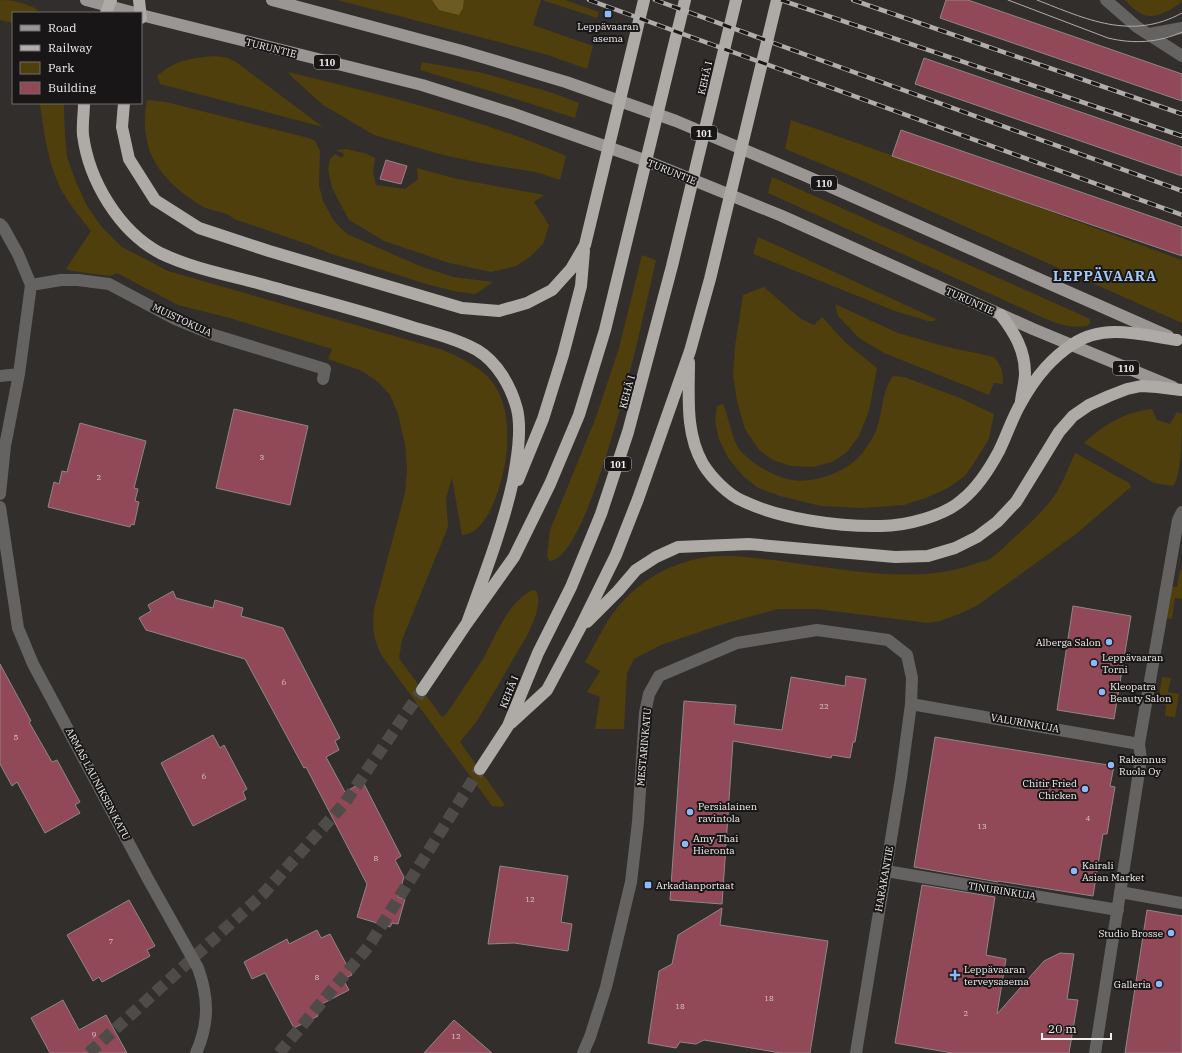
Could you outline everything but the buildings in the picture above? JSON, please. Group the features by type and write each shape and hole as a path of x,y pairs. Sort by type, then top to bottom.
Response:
{"highway":[{"path":"139,0 140,12"},
{"path":"506,510 543,419 563,355 581,286 586,240 644,0"},
{"path":"422,690 514,557 550,484 579,415 605,330 685,0"},
{"name":"KEHÄ I","path":"480,769 508,726 538,653 572,587 601,514 628,432 672,266 736,0"},
{"path":"508,726 547,690 616,555 638,499 690,351 710,279 777,0"},
{"path":"84,104 83,134 89,162 102,191 116,214 135,236 160,252 191,265 385,318 451,339 477,350 495,366 507,384 517,409 519,438 516,465 506,510 492,556 467,623"},
{"path":"124,104 122,127 129,159 155,200 199,228 269,251 462,308 499,311 527,303 552,290 572,269 586,240"},
{"path":"1001,315 1014,332 1022,353 1025,372 1021,404"},
{"path":"690,351 689,415 693,441 703,464 718,484 741,500 770,513 831,523 882,526 916,521 945,511 962,501 980,481 999,451 1021,404 1044,369 1072,345 1087,336 1105,332 1125,332 1179,341"},
{"path":"580,628 618,591 636,570 656,557 678,547 749,544 895,557 928,556 955,548 977,537 997,522 1016,502 1058,432 1073,416 1089,405 1127,389 1141,386 1182,390"}],"main road":[{"path":"86,0 131,12"},
{"name":"110","path":"272,0 462,51 566,82 676,121 806,176 1179,341"},
{"name":"TURUNTIE","path":"142,16 422,85 511,113 644,160 782,216 1001,315 1182,390"}],"street":[{"path":"1106,0 1128,20 1182,56"},
{"path":"1149,34 1182,28"},
{"path":"0,224 18,254 30,285 19,374 5,446 0,494"},
{"name":"MUISTOKUJA","path":"30,285 61,280 78,280 109,284 175,319 214,336 325,369 323,379"},
{"path":"0,376 19,374"},
{"name":"ARMAS LAUNIKSEN KATU","path":"0,507 18,628 25,645 141,865 198,968 204,984 207,1002 206,1022 202,1041 196,1053"},
{"path":"1095,1053 1141,759 1140,744 1178,520 1182,512"},
{"name":"MESTARINKATU","path":"583,1053 590,1037 606,987 631,882 638,822 645,713 649,694 659,676 736,643 817,630 888,640 907,655 912,678 911,704"},
{"name":"VALURINKUJA","path":"911,704 1140,744"},
{"name":"HARAKANTIE","path":"856,1053 901,778 911,704"},
{"name":"TINURINKUJA","path":"886,871 1118,910"},
{"path":"1120,892 1182,903"}],"green space":[{"path":"0,0 20,2 38,10 35,12 12,12 12,23 0,20"},
{"path":"337,0 432,0 463,8 464,0 541,0 533,25 593,46 587,69 548,55"},
{"path":"542,0 565,0 599,12 597,18"},
{"path":"1125,0 1181,0 1182,2 1166,12 1152,16 1139,13"},
{"path":"214,56 228,58 236,62 323,127 160,84 157,76 171,66 190,59"},
{"path":"422,62 483,73 553,93 579,103 575,118 420,70"},
{"path":"288,72 359,89 464,118 532,142 566,156 560,180 536,172 491,165 443,155 374,135 323,105"},
{"path":"147,100 166,102 309,138 315,141 320,151 319,185 323,201 334,221 347,234 420,266 453,277 493,282 476,294 458,292 426,284 329,253 234,219 226,214 200,205 173,185 155,162 149,148 146,134 145,118"},
{"path":"40,104 64,104 67,157 76,182 87,206 101,226 122,247 168,271 443,350 465,360 479,369 491,380 502,400 507,425 506,460 500,486 495,501 481,525 472,532 462,535 452,478 446,498 448,527 402,640 399,658 442,717 447,713 483,659 498,630 516,602 533,590 536,591 538,596 538,607 528,634 477,721 460,742 505,805 501,807 492,806 382,656 375,639 373,629 374,609 405,493 407,470 405,444 398,414 390,395 378,382 362,371 328,359 332,349 226,317 178,305 117,273 110,276 66,269 91,231 59,186 48,152"},
{"path":"791,120 1005,195 1182,260 1182,323 861,180 785,149"},
{"path":"347,149 367,154 375,158 373,173 376,185 405,189 418,179 417,168 453,178 544,195 534,202 549,225 543,244 530,257 516,266 491,272 449,263 384,241 349,220 332,188 328,169 330,159 335,154 342,158 344,154 336,150"},
{"path":"772,177 1088,318 1090,323 1087,326 1075,327 1045,319 768,193"},
{"path":"758,237 936,319 934,321 928,321 895,311 753,254"},
{"path":"642,255 656,260 630,374 615,426 599,477 583,520 566,550 549,561 547,555 550,530 596,417 619,348"},
{"path":"764,287 801,319 814,325 822,317 845,342 877,368 869,411 859,436 846,453 832,462 813,467 791,466 773,460 759,450 745,429 737,401 733,375 735,346 743,295"},
{"path":"835,304 898,333 943,346 994,357 1002,369 1003,384 994,383 989,395 884,353 859,338 838,316"},
{"path":"893,376 904,377 960,398 994,414 989,439 965,476 948,488 926,498 904,505 863,508 821,506 780,496 758,488 743,476 728,458 719,439 715,421 717,406 723,404 737,446 757,465 778,476 792,480 812,480 833,474 843,469 859,457 871,440 876,431 886,389"},
{"path":"1152,409 1157,420 1170,424 1177,412 1182,414 1180,463 1176,481 1173,486 1154,483 1084,443 1115,420 1133,413"},
{"path":"1075,453 1129,483 1131,487 1076,534 978,605 940,621 928,623 817,609 778,609 720,625 661,645 634,659 627,673 624,729 595,729 600,697 587,692 600,671 585,662 613,613 635,589 658,574 695,559 727,556 764,559 870,573 924,574 950,571 991,558 1027,526 1057,492"},
{"path":"1180,570 1182,570 1182,599 1175,598 1172,619 1163,618 1169,586 1177,587"},
{"path":"1162,677 1171,678 1168,692 1179,694 1175,717 1165,716 1166,705 1158,703"}],"shaded area":[{"path":"432,0 464,0 463,8 459,15 439,10"}],"tunnel":[{"path":"89,1053 264,893 344,804 422,690"},
{"path":"279,1053 368,947 480,769"}],"tram line":[{"path":"1008,0 1108,38 1117,40 1136,42 1155,40 1173,36 1182,32"},
{"path":"1037,0 1091,20 1127,26 1145,25 1163,21 1182,13"}],"railway":[{"path":"589,0 1182,215"},
{"path":"655,0 1182,191"},
{"path":"781,0 1182,136"},
{"path":"853,0 1182,114"}],"place":[{"name":"Leppävaaran asema","path":"608,14"},
{"name":"Alberga Salon","path":"1109,642"},
{"name":"Leppävaaran Torni","path":"1094,663"},
{"name":"Kleopatra Beauty Salon","path":"1102,692"},
{"name":"Rakennus Ruola Oy","path":"1111,765"},
{"name":"Chitir Fried Chicken","path":"1085,789"},
{"name":"Persialainen ravintola","path":"690,812"},
{"name":"Amy Thai Hieronta","path":"685,844"},
{"name":"Kairali Asian Market","path":"1074,871"},
{"name":"Arkadianportaat","path":"648,885"},
{"name":"Studio Brosse","path":"1171,933"},
{"name":"Leppävaaran terveysasema","path":"955,975"},
{"name":"Galleria","path":"1159,984"}],"district":[{"name":"LEPPÄVAARA","path":"1105,276"}]}
